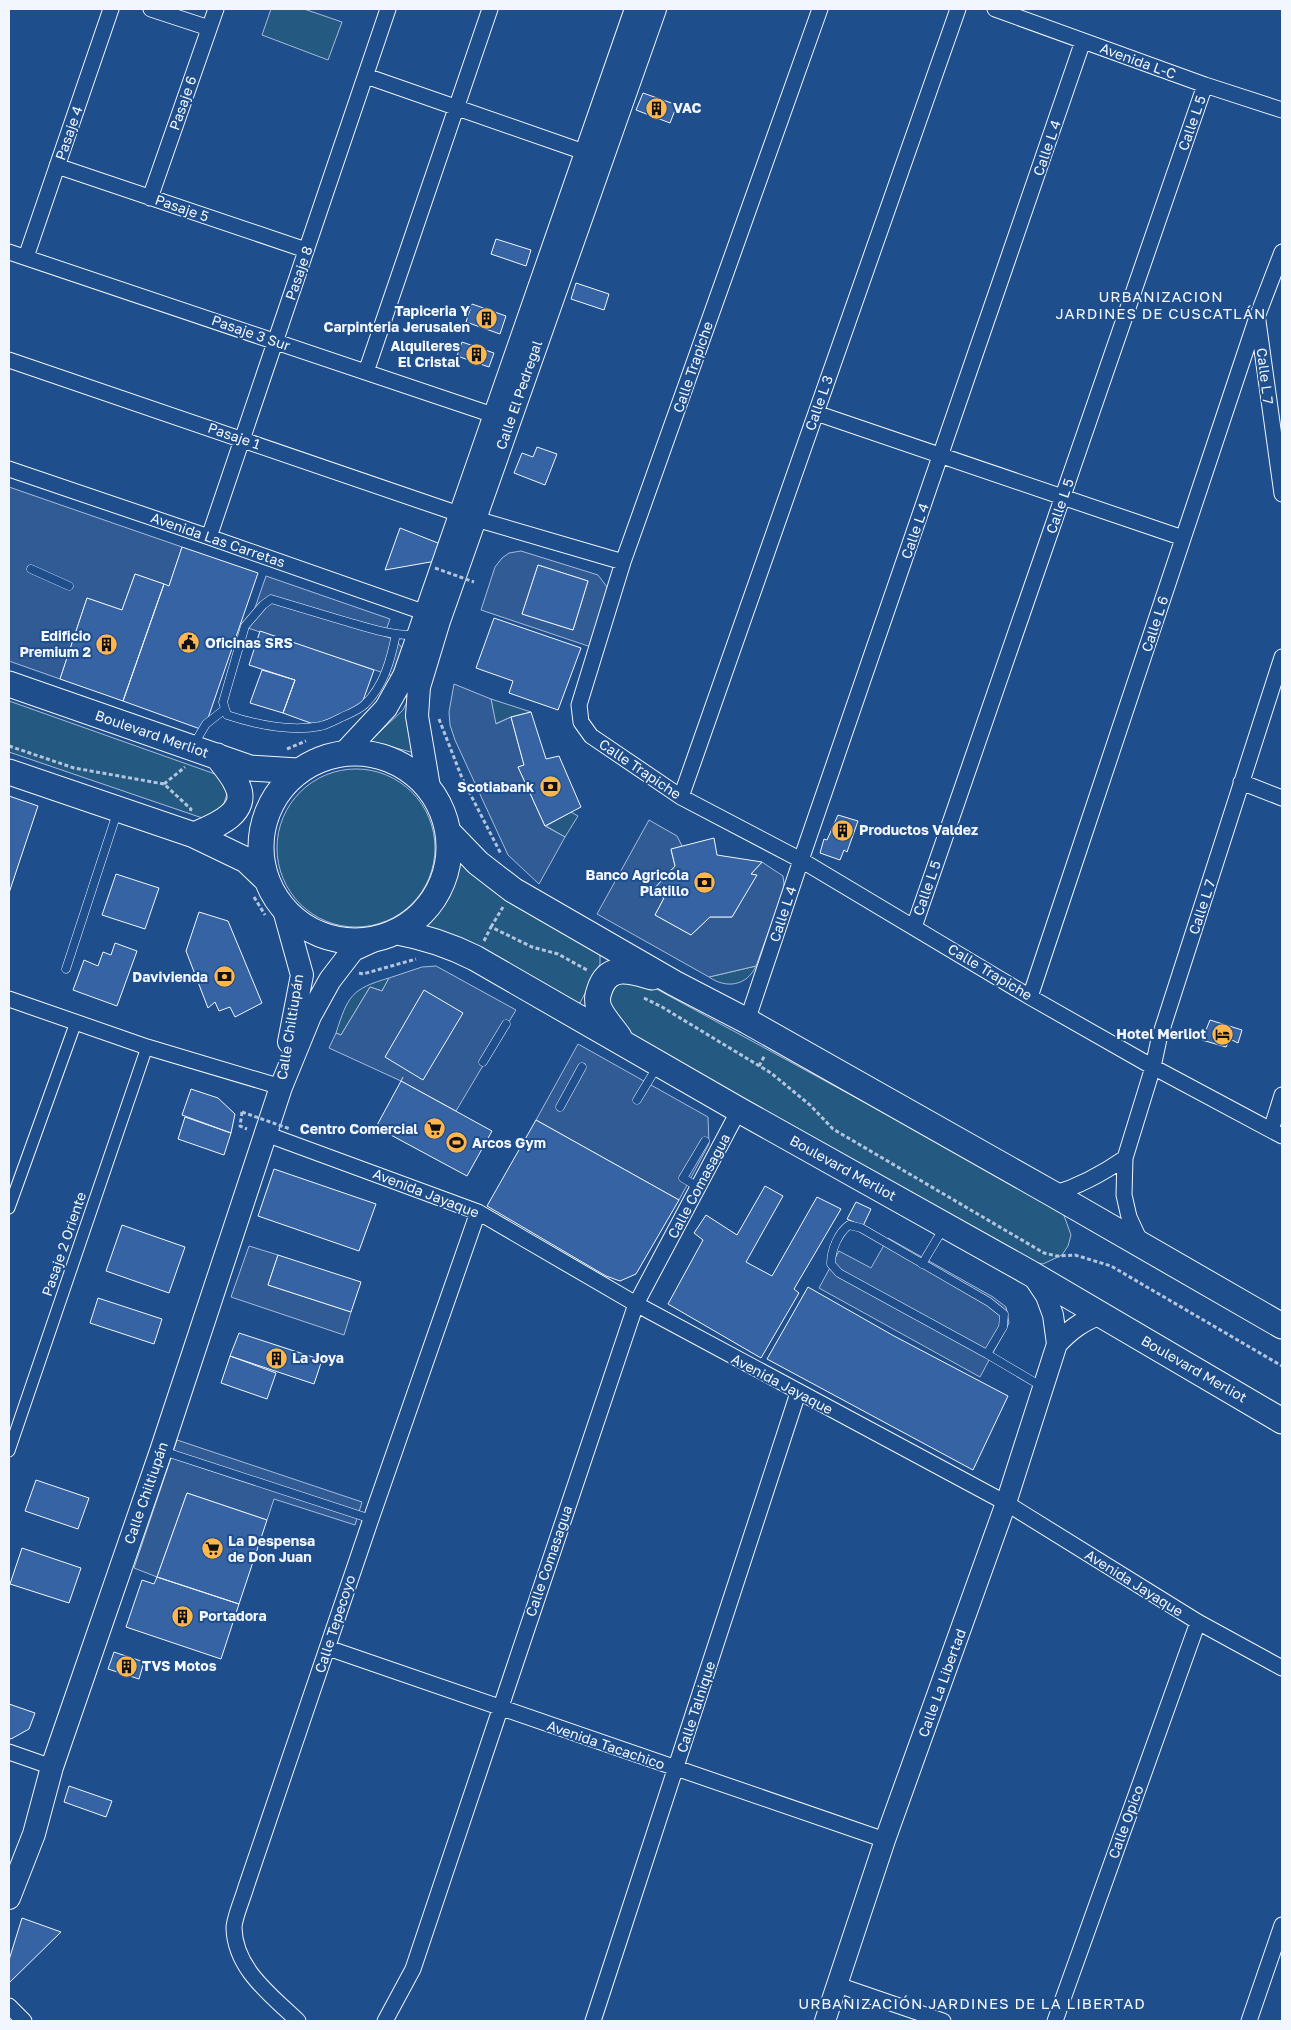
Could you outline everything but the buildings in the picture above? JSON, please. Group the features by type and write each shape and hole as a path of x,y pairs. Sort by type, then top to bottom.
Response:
{"main road":[{"name":"Calle El Pedregal","path":"429,787 417,716 419,687 468,516 493,414 636,9"},
{"name":"Calle El Pedregal","path":"344,753 386,708 404,676 426,614 468,516 655,9"},
{"name":"Boulevard Merliot","path":"9,684 250,768 298,771"},
{"path":"344,753 368,753 391,759 411,771 429,787 438,801 449,833 450,853 446,873 439,892 428,908 413,922 387,936 357,942 336,940 317,934 299,924 284,910 274,896 266,880 261,857 262,833 269,809 281,789 298,771 320,759 344,753"},
{"path":"194,835 225,820 236,808 240,800 238,786 217,756"},
{"path":"9,772 194,835 246,860 266,880"},
{"path":"449,833 478,863 513,890 674,983 747,1021 1053,1194 1282,1326"},
{"name":"Calle Chiltiupán","path":"9,1898 34,1834 52,1767 161,1451 280,1087 302,975 284,910"},
{"name":"Boulevard Merliot","path":"387,936 424,937 450,945 1030,1273 1282,1421"},
{"name":"Calle Chiltiupán","path":"280,1087 310,1016 330,980 353,950 387,936"},
{"path":"623,1042 600,1010 597,996 604,979 611,973 623,970 674,983"}],"street":[{"name":"Pasaje 4","path":"26,257 112,9"},
{"path":"151,9 209,28"},
{"name":"Pasaje 6","path":"150,198 216,9"},
{"name":"Pasaje 8","path":"209,536 388,9"},
{"path":"366,372 490,9"},
{"name":"Calle Trapiche","path":"820,9 623,562 579,705 581,722 591,736 681,796 800,860 1030,997 1153,1067 1276,1133"},
{"name":"Calle L 3","path":"681,796 958,9"},
{"name":"Avenida L-C","path":"995,9 1205,85 1282,110"},
{"name":"Calle L 4","path":"747,1021 800,860 1083,41"},
{"path":"366,76 584,152"},
{"name":"Calle L 5","path":"914,927 1205,85"},
{"name":"Pasaje 5","path":"58,166 306,250"},
{"name":"Pasaje 3 Sur","path":"9,252 493,414"},
{"name":"Calle L 6","path":"1030,997 1258,317 1282,252"},
{"name":"Calle L 7","path":"1258,317 1282,494"},
{"name":"Pasaje 1","path":"9,360 468,516 623,562"},
{"path":"816,413 1184,538"},
{"name":"Avenida Las Carretas","path":"9,470 209,536 426,614"},
{"name":"Calle L 7","path":"1142,1245 1129,1218 1124,1195 1125,1158 1153,1067 1159,1039 1282,657"},
{"path":"1241,782 1282,798"},
{"path":"9,999 147,1046 280,1087"},
{"path":"9,1208 76,1022"},
{"name":"Pasaje 2 Oriente","path":"9,1451 147,1046"},
{"path":"1276,1133 1282,1095"},
{"name":"Calle Comasagua","path":"385,2021 414,1969 636,1304 739,1110"},
{"name":"Avenida Jayaque","path":"266,1134 478,1212 636,1304 798,1393 1006,1503 1198,1622 1282,1668"},
{"path":"1053,1194 1078,1186 1104,1173 1125,1158"},
{"name":"Calle Tepecoyo","path":"298,2021 262,1987 241,1961 234,1927 370,1519 478,1212"},
{"name":"Calle La Libertad","path":"825,2021 885,1840 1006,1503 1057,1344 1053,1315 1046,1296 1030,1273"},
{"name":"Calle La Libertad","path":"1057,1344 1078,1325 1101,1314"},
{"name":"Calle Talnique","path":"592,2021 798,1393"},
{"name":"Calle Opico","path":"1055,2021 1198,1622"},
{"name":"Avenida Tacachico","path":"328,1648 885,1840"},
{"path":"9,1752 52,1767"},
{"path":"1249,2021 1282,1925"},
{"path":"838,1985 943,2021"},
{"path":"9,2006 24,2021"}],"lane":[{"path":"32,569 69,586"},
{"path":"396,634 382,680 367,702 358,710 323,725 305,728 268,726 227,715 223,702 224,695 245,626 263,605 271,599 375,630 419,636"},
{"path":"192,748 206,724 225,709"},
{"path":"66,969 118,809"},
{"path":"483,1062 506,1024"},
{"path":"637,1100 659,1063"},
{"path":"560,1107 582,1068"},
{"path":"698,1187 684,1178 705,1141"},
{"path":"988,1354 1003,1327 1004,1314 989,1302 854,1224 843,1229 831,1254 831,1264 839,1273 988,1354 1043,1387"},
{"path":"922,1264 945,1225"},
{"path":"161,1451 370,1519"}],"path":[{"path":"435,568 474,582"},
{"path":"417,716 437,714 462,778 503,857"},
{"path":"242,1112 290,1129"}],"shaded area":[{"path":"271,9 304,9 342,22 328,60 262,35"},
{"path":"9,487 182,547 169,586 135,574 122,610 87,598 60,679 9,661"},
{"path":"521,551 598,575 607,587 608,596 591,647 481,610 495,567 509,553","holes":["538,565 588,581 573,630 522,614"]},
{"path":"266,576 390,619 384,636 396,640 404,651 396,677 248,628"},
{"path":"454,684 491,699 496,724 511,717 524,765 518,767 545,826 565,837 539,884 508,855 455,740 450,725 449,712"},
{"path":"415,685 418,754 370,741 403,710"},
{"path":"491,699 531,712 511,717 495,724"},
{"path":"9,701 232,780 217,823 9,752"},
{"path":"356,769 386,775 412,792 429,818 435,848 429,878 412,904 386,921 356,927 326,921 300,904 283,878 277,848 283,818 300,792 326,775"},
{"path":"571,812 578,816 565,837 546,826"},
{"name":"Banco Agricola Platillo","path":"649,820 677,836 682,846 671,850 675,866 652,892 664,898 655,915 691,935 710,917 732,917 756,875 751,874 762,862 783,876 783,892 756,966 709,977 597,914"},
{"path":"455,851 600,952 600,964 580,1003 574,1003 424,928 449,898"},
{"path":"436,966 516,1010 456,1111 401,1081 329,1048 336,1033 341,1035 370,987 382,991 389,978 422,967"},
{"path":"756,966 747,978 736,984 722,983 709,977"},
{"path":"629,974 1062,1210 1071,1235 1068,1246 1062,1255 1043,1264 1027,1261 613,1023 604,985"},
{"path":"389,978 382,991 370,987 341,1035 336,1033 344,1010 353,996 366,986"},
{"path":"578,1044 708,1117 709,1144 679,1200 536,1120"},
{"path":"888,1238 993,1297 1006,1307 1009,1323 980,1377 819,1288 839,1251 871,1268"},
{"path":"249,1246 278,1255 268,1285 351,1312 344,1335 231,1297"},
{"path":"177,1440 362,1502 355,1525 274,1499 267,1520 187,1493 157,1577 134,1568"}],"place":[{"name":"VAC","path":"657,108"},
{"name":"Tapiceria Y Carpinteria Jerusalen","path":"486,319"},
{"name":"Alquileres El Cristal","path":"476,354"},
{"name":"Oficinas SRS","path":"189,643"},
{"name":"Edificio Premium 2","path":"107,644"},
{"name":"Scotiabank","path":"550,787"},
{"name":"Productos Valdez","path":"843,830"},
{"name":"Banco Agricola Platillo","path":"705,883"},
{"name":"Davivienda","path":"224,977"},
{"name":"Hotel Merliot","path":"1222,1034"},
{"name":"Centro Comercial","path":"434,1129"},
{"name":"Arcos Gym","path":"456,1143"},
{"name":"La Joya","path":"276,1358"},
{"name":"La Despensa de Don Juan","path":"212,1549"},
{"name":"Portadora","path":"183,1616"},
{"name":"TVS Motos","path":"126,1666"}],"district":[{"name":"URBANIZACION JARDINES DE CUSCATLÁN","path":"1161,306"},
{"name":"URBANIZACIÓN JARDINES DE LA LIBERTAD","path":"972,2004"}]}
